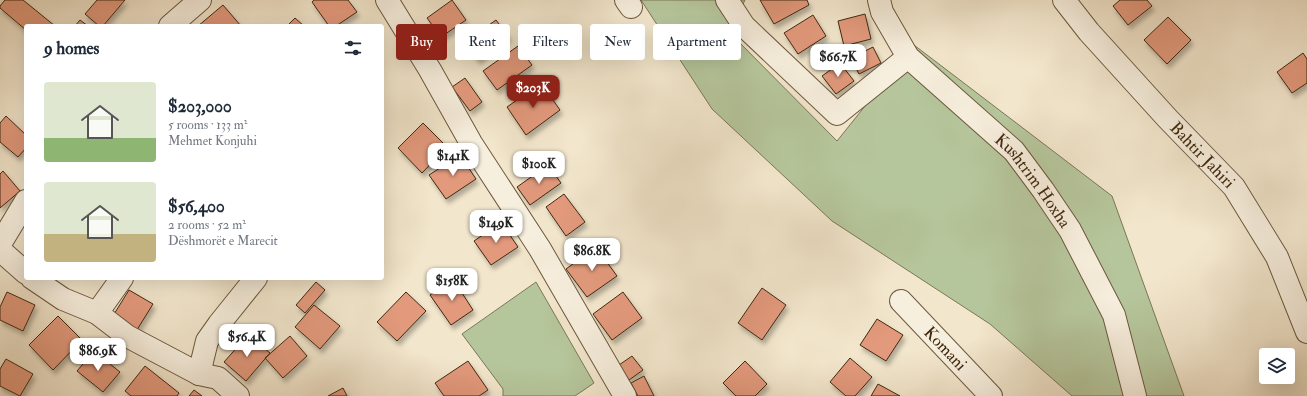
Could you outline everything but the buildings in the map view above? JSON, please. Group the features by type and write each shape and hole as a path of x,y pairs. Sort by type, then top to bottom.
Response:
{"street":[{"path":"172,24 200,0"},
{"path":"387,0 430,70 471,143 540,249 626,396"},
{"path":"727,0 744,26 837,114 908,57"},
{"name":"Kushtrim Hoxha","path":"879,0 882,12 908,57 1014,151 1070,230 1114,315 1135,396"},
{"name":"Bahtir Jahiri","path":"1064,0 1089,32 1162,113 1234,187 1277,257 1307,332"},
{"path":"0,244 24,204"},
{"path":"0,250 24,271"},
{"path":"35,280 63,299 98,313 127,336 199,374 218,378 238,396"},
{"path":"98,313 121,280"},
{"path":"199,374 207,341 254,280"},
{"name":"Komani","path":"901,301 991,396"}],"green space":[{"path":"641,0 745,0 733,24 657,24"},
{"path":"741,44 837,141 914,45 1112,196 1184,396 1072,396 990,324 832,221 712,109 680,60 741,60"},
{"path":"536,282 594,383 575,396 503,396 503,389 462,334"}]}
